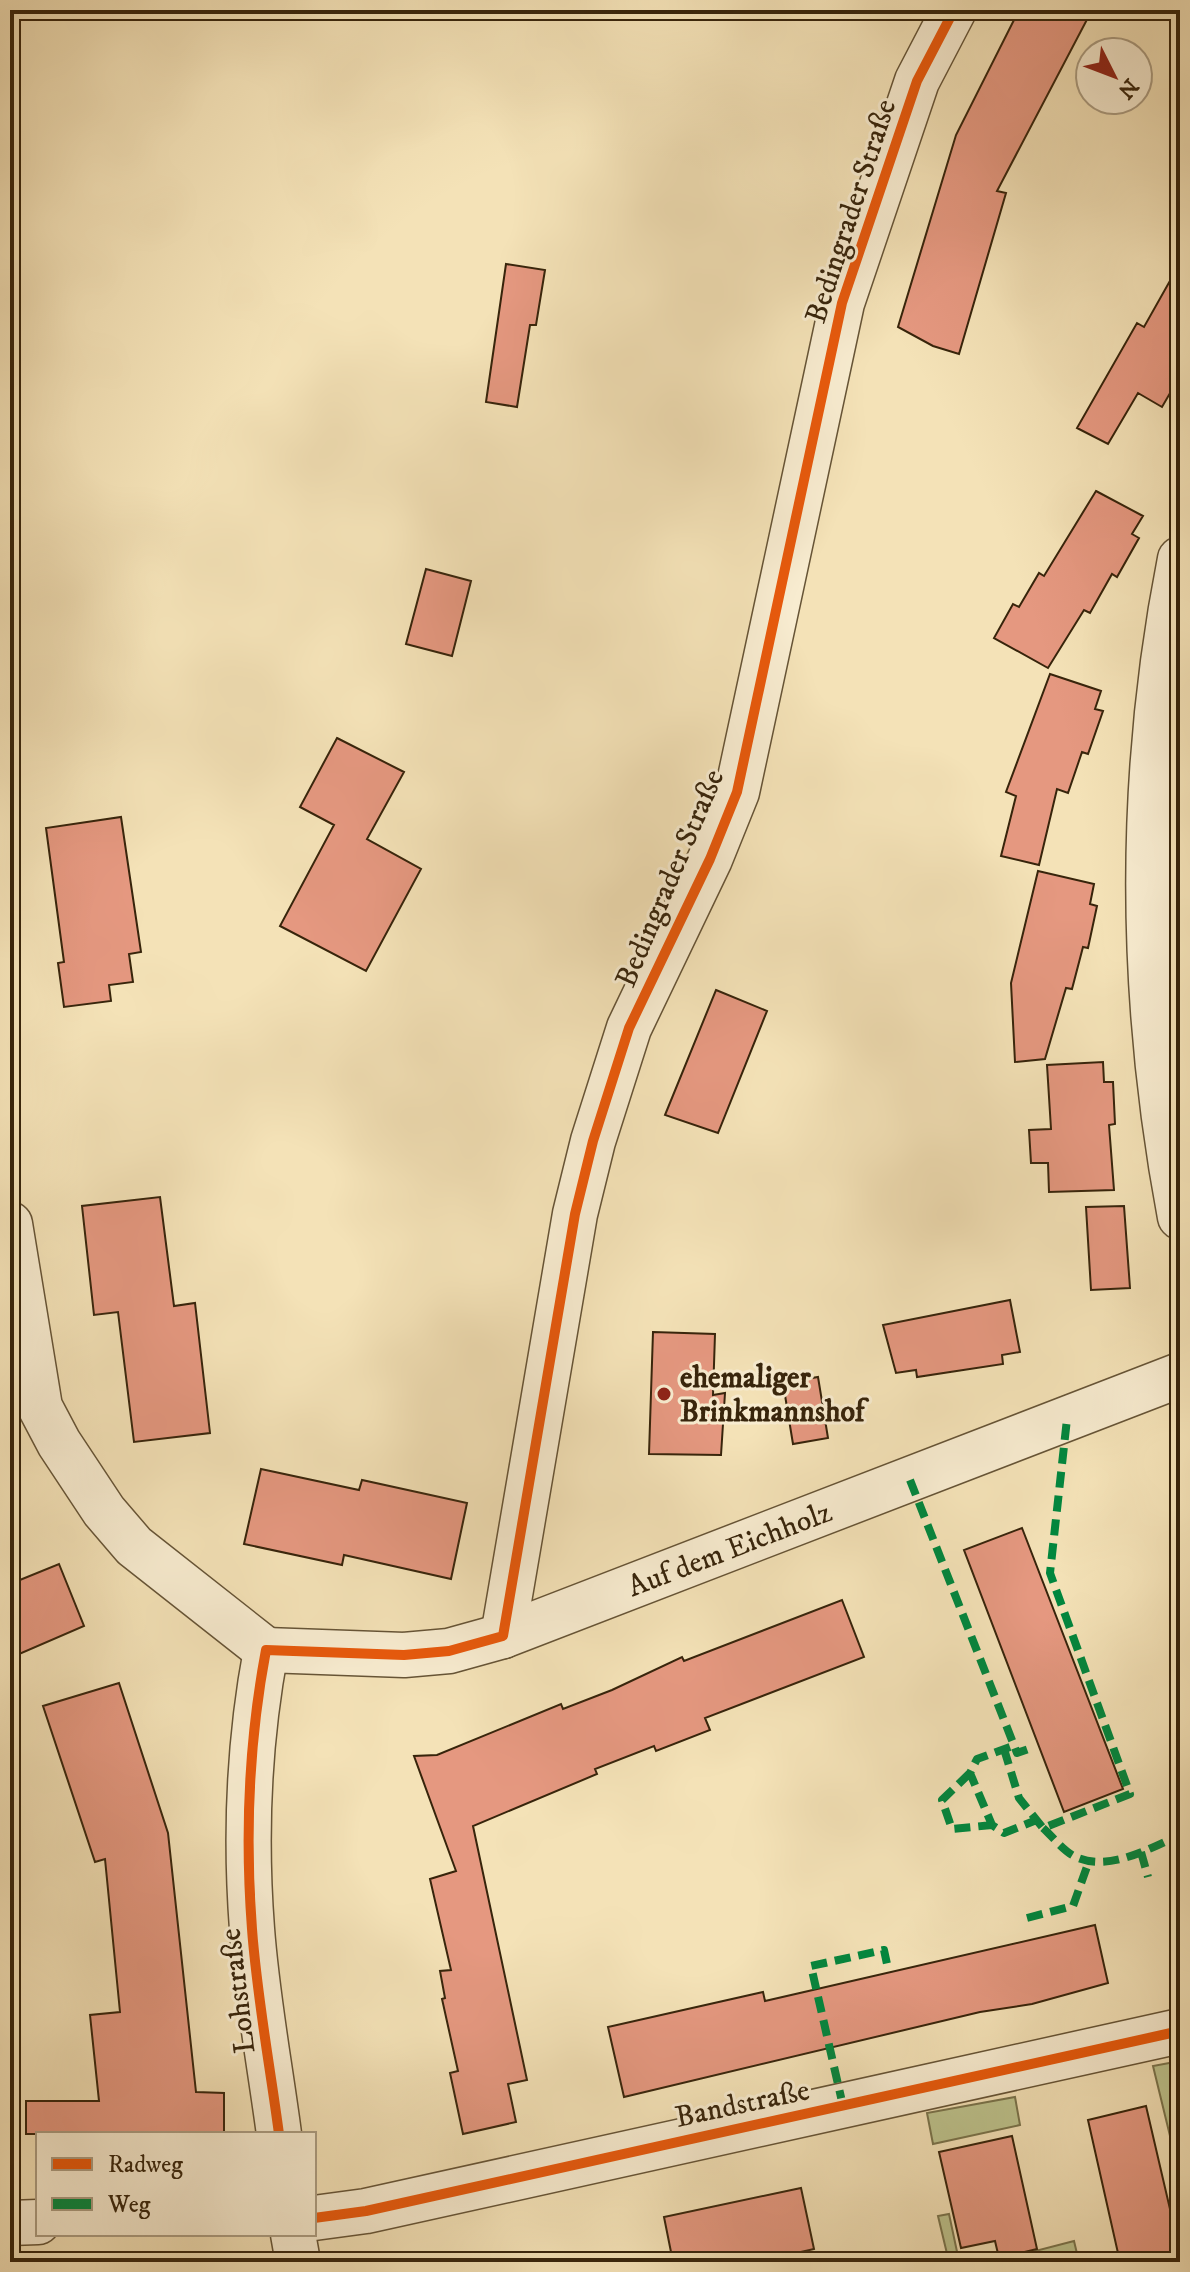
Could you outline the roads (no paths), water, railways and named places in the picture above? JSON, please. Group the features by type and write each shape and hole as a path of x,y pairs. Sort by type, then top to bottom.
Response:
{"street":[{"name":"Bedingrader Straße","path":"503,1636 572,1228 593,1141 629,1028 710,859 737,792 842,303 917,81 954,10"},
{"path":"1180,559 1160,669 1150,756 1146,887 1153,1018 1180,1217"},
{"path":"10,1224 40,1407 59,1443 104,1511 134,1546 266,1650"},
{"name":"Auf dem Eichholz","path":"266,1650 404,1655 449,1651 503,1636 1180,1375"},
{"name":"Lohstraße","path":"266,1650 257,1699 251,1801 252,1929 279,2132"},
{"name":"Bandstraße","path":"316,2218 366,2211 1180,2031"},
{"path":"10,2223 36,2222"},
{"path":"293,2236 298,2262"}],"place":[{"name":"ehemaliger Brinkmannshof","path":"664,1394"}]}
